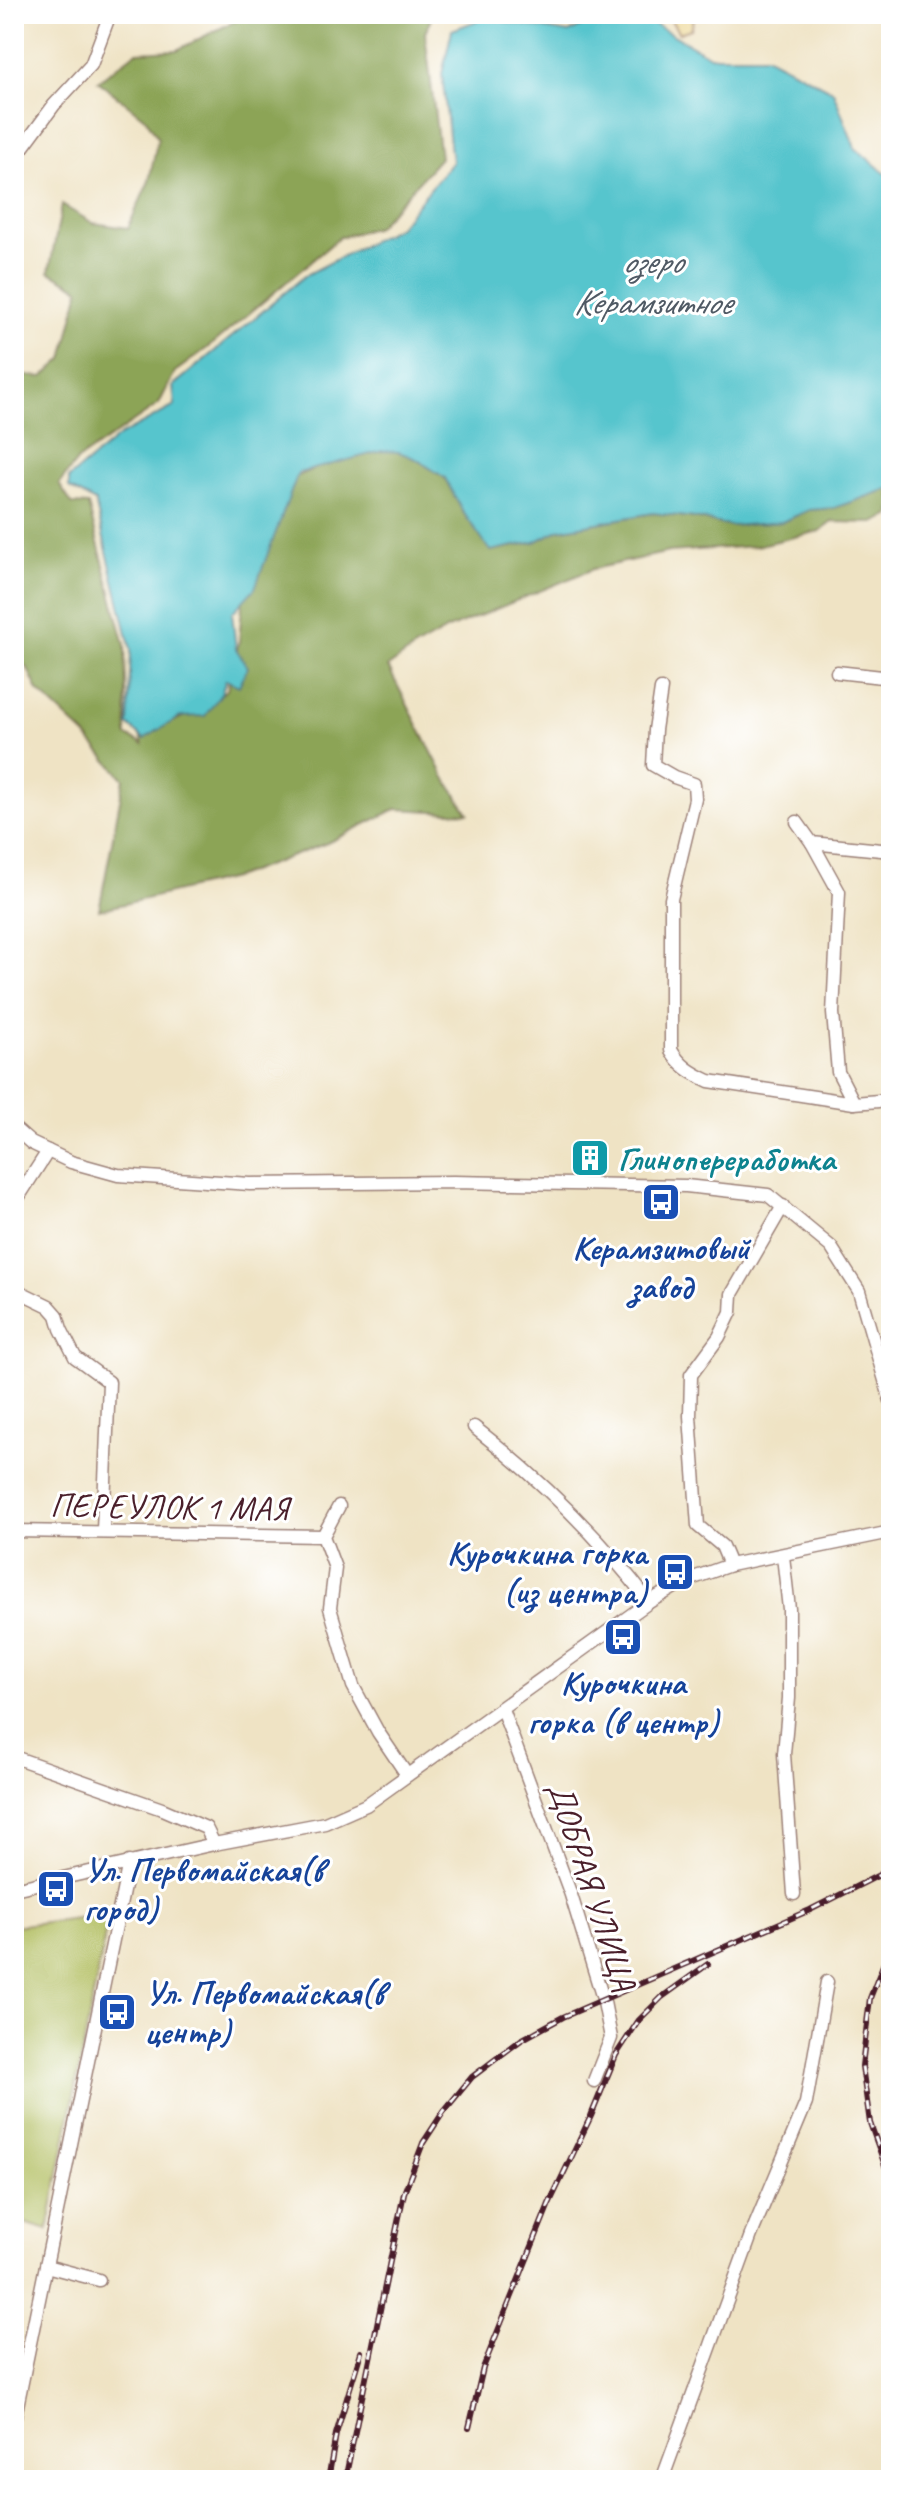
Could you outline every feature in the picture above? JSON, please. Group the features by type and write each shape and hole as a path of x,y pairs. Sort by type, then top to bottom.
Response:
{"street":[{"path":"14,159 54,105 91,65 110,14"},
{"path":"837,672 891,678"},
{"path":"661,689 653,765 694,784 695,799 671,899 671,1050 675,1058 689,1072 709,1081 854,1103 891,1100"},
{"path":"797,822 839,892 833,1013 838,1072 854,1103"},
{"path":"812,843 891,851"},
{"path":"14,1128 31,1143 71,1162 118,1175 250,1184 453,1182 686,1186 768,1195 831,1247 859,1291 891,1401"},
{"path":"14,1204 48,1151"},
{"path":"730,1565 722,1546 698,1526 690,1416 691,1375 719,1337 731,1312 732,1294 783,1206"},
{"path":"14,1289 49,1306 57,1315 75,1357 109,1382 103,1531"},
{"path":"474,1427 513,1458 577,1518 649,1602"},
{"path":"339,1506 323,1536 335,1568 330,1608 353,1686 378,1732 407,1775"},
{"name":"ПЕРЕУЛОК 1 МАЯ","path":"14,1531 323,1536"},
{"path":"14,1889 129,1862 333,1821 366,1805 649,1602 685,1581 730,1565 891,1532"},
{"path":"783,1556 789,1609 789,1698 784,1768 794,1894"},
{"name":"ДОБРАЯ УЛИЦА","path":"502,1709 571,1895 604,2002 611,2038 594,2081"},
{"path":"14,1757 177,1815 206,1828 214,1844"},
{"path":"14,2421 129,1862"},
{"path":"662,2480 751,2235 806,2103 827,1982"},
{"path":"46,2266 99,2280"}],"green space":[{"path":"249,14 433,14 425,33 440,158 377,227 340,237 175,372 159,404 78,460 59,484 72,504 88,505 125,645 127,736 143,744 137,727 170,723 200,709 227,690 239,641 245,571 289,480 329,462 382,451 399,451 416,459 445,478 463,512 491,551 535,542 558,530 653,513 730,526 782,522 809,510 834,508 891,488 891,515 874,523 832,522 820,531 756,546 669,552 593,569 448,629 388,667 444,776 468,813 396,809 327,843 237,877 99,910 124,779 85,735 38,691 27,667 14,666 14,375 43,377 63,359 80,289 49,272 62,205 93,223 128,228 149,181 158,138 146,119 98,81 136,52 177,50"},
{"path":"109,1914 48,2230 14,2220 14,1926"}],"sand":[{"path":"663,14 683,14 694,19 691,29 679,33 669,17"}],"water":[{"name":"озеро Керамзитное","path":"604,14 637,14 710,56 766,56 833,91 855,148 891,178 891,488 834,508 809,510 782,522 730,526 653,513 558,530 535,542 490,551 463,512 445,478 399,452 382,451 298,473 255,588 232,613 236,649 248,667 239,686 226,680 221,694 205,716 180,717 144,739 128,725 131,650 95,502 69,488 69,478 119,436 175,406 173,386 306,275 399,227 452,162 442,74 452,30 484,18 569,33"}],"railway":[{"path":"345,2480 404,2193 423,2143 472,2077 521,2040 563,2017 810,1910 891,1869"},
{"path":"891,1945 870,1998 862,2066 870,2123 891,2182"},
{"path":"469,2428 483,2368 549,2204 616,2055 639,2020 662,1997 708,1964"},
{"path":"328,2480 336,2434 361,2352"}],"place":[{"name":"Глинопереработка","path":"590,1158"},
{"name":"Керамзитовый завод","path":"661,1202"},
{"name":"Курочкина горка (из центра)","path":"675,1572"},
{"name":"Курочкина горка (в центр)","path":"623,1637"},
{"name":"Ул. Первомайская(в город)","path":"56,1889"},
{"name":"Ул. Первомайская(в центр)","path":"117,2012"}]}
